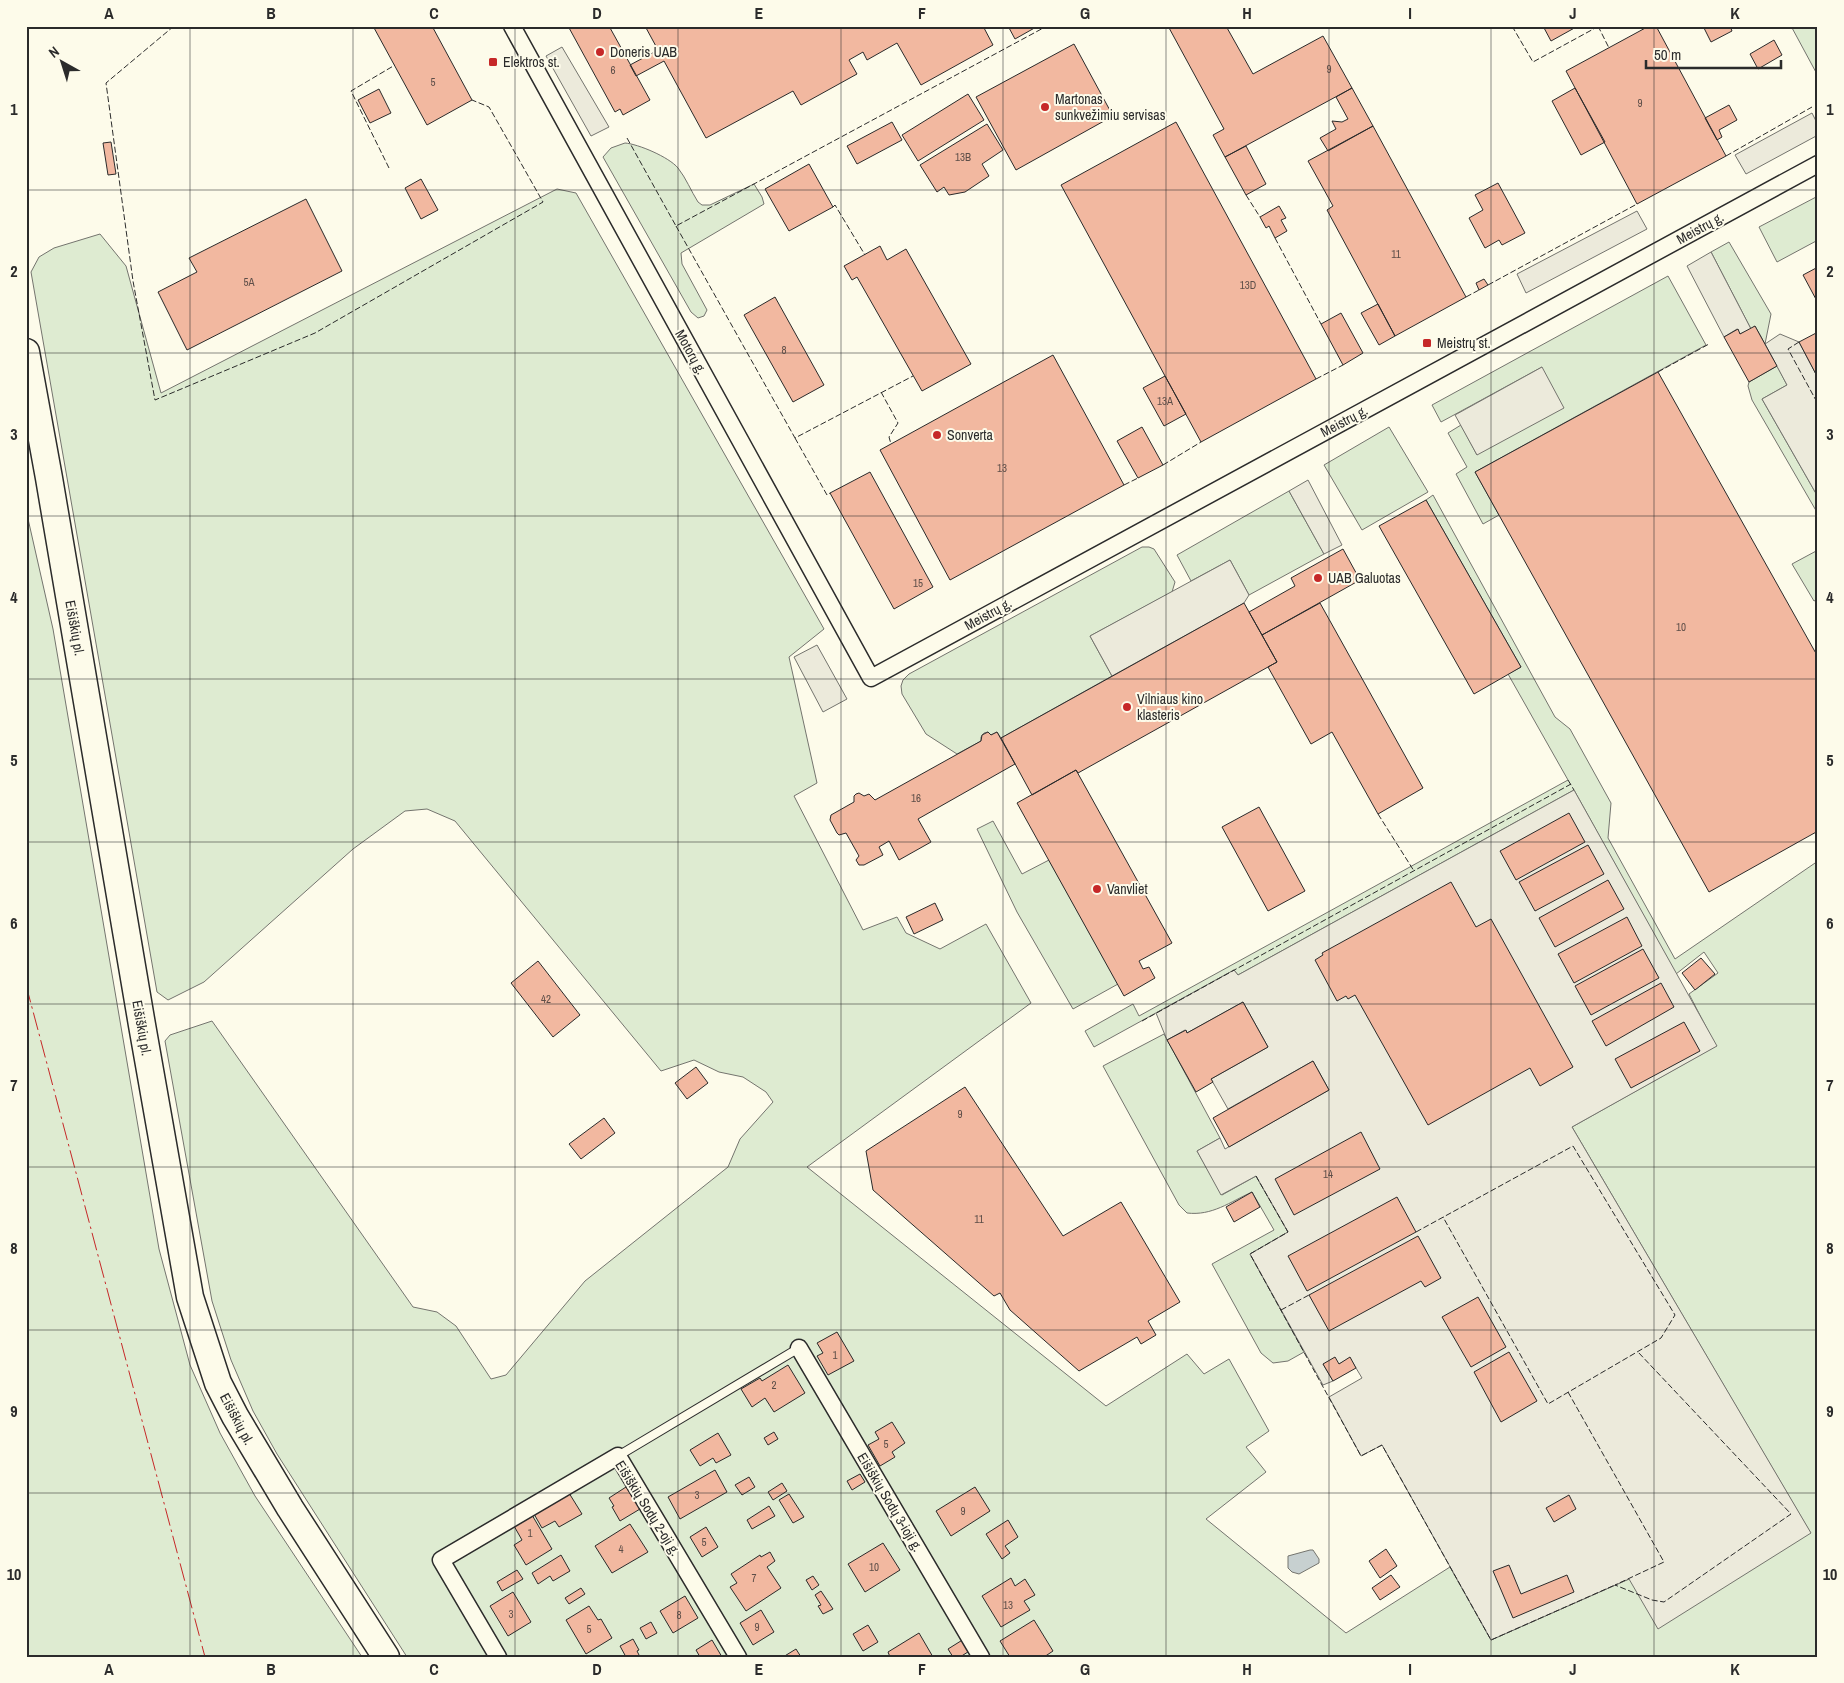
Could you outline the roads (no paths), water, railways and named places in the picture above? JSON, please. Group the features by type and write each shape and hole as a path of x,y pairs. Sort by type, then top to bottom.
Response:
{"main road":[{"name":"Eišiškių pl.","path":"26,352 50,478 156,1110 190,1296 218,1383 234,1416 290,1508 386,1657"}],"street":[{"name":"Motorų g.","path":"512,26 871,678"},
{"name":"Meistrų g.","path":"871,678 1818,164"},
{"name":"Eišiškių Sodų 3-ioji g.","path":"798,1348 981,1657"},
{"name":"Eišiškių Sodų 2-oji g.","path":"498,1657 441,1560 618,1456 738,1657"}],"lane":[{"path":"618,1456 798,1348"}],"place":[{"name":"Doneris UAB","path":"600,52"},
{"name":"Elektros st.","path":"493,62"},
{"name":"Martonas sunkvežimiu servisas","path":"1045,107"},
{"name":"Meistrų st.","path":"1427,343"},
{"name":"Sonverta","path":"937,435"},
{"name":"UAB Galuotas","path":"1318,578"},
{"name":"Vilniaus kino klasteris","path":"1127,707"},
{"name":"Vanvliet","path":"1097,889"}]}
